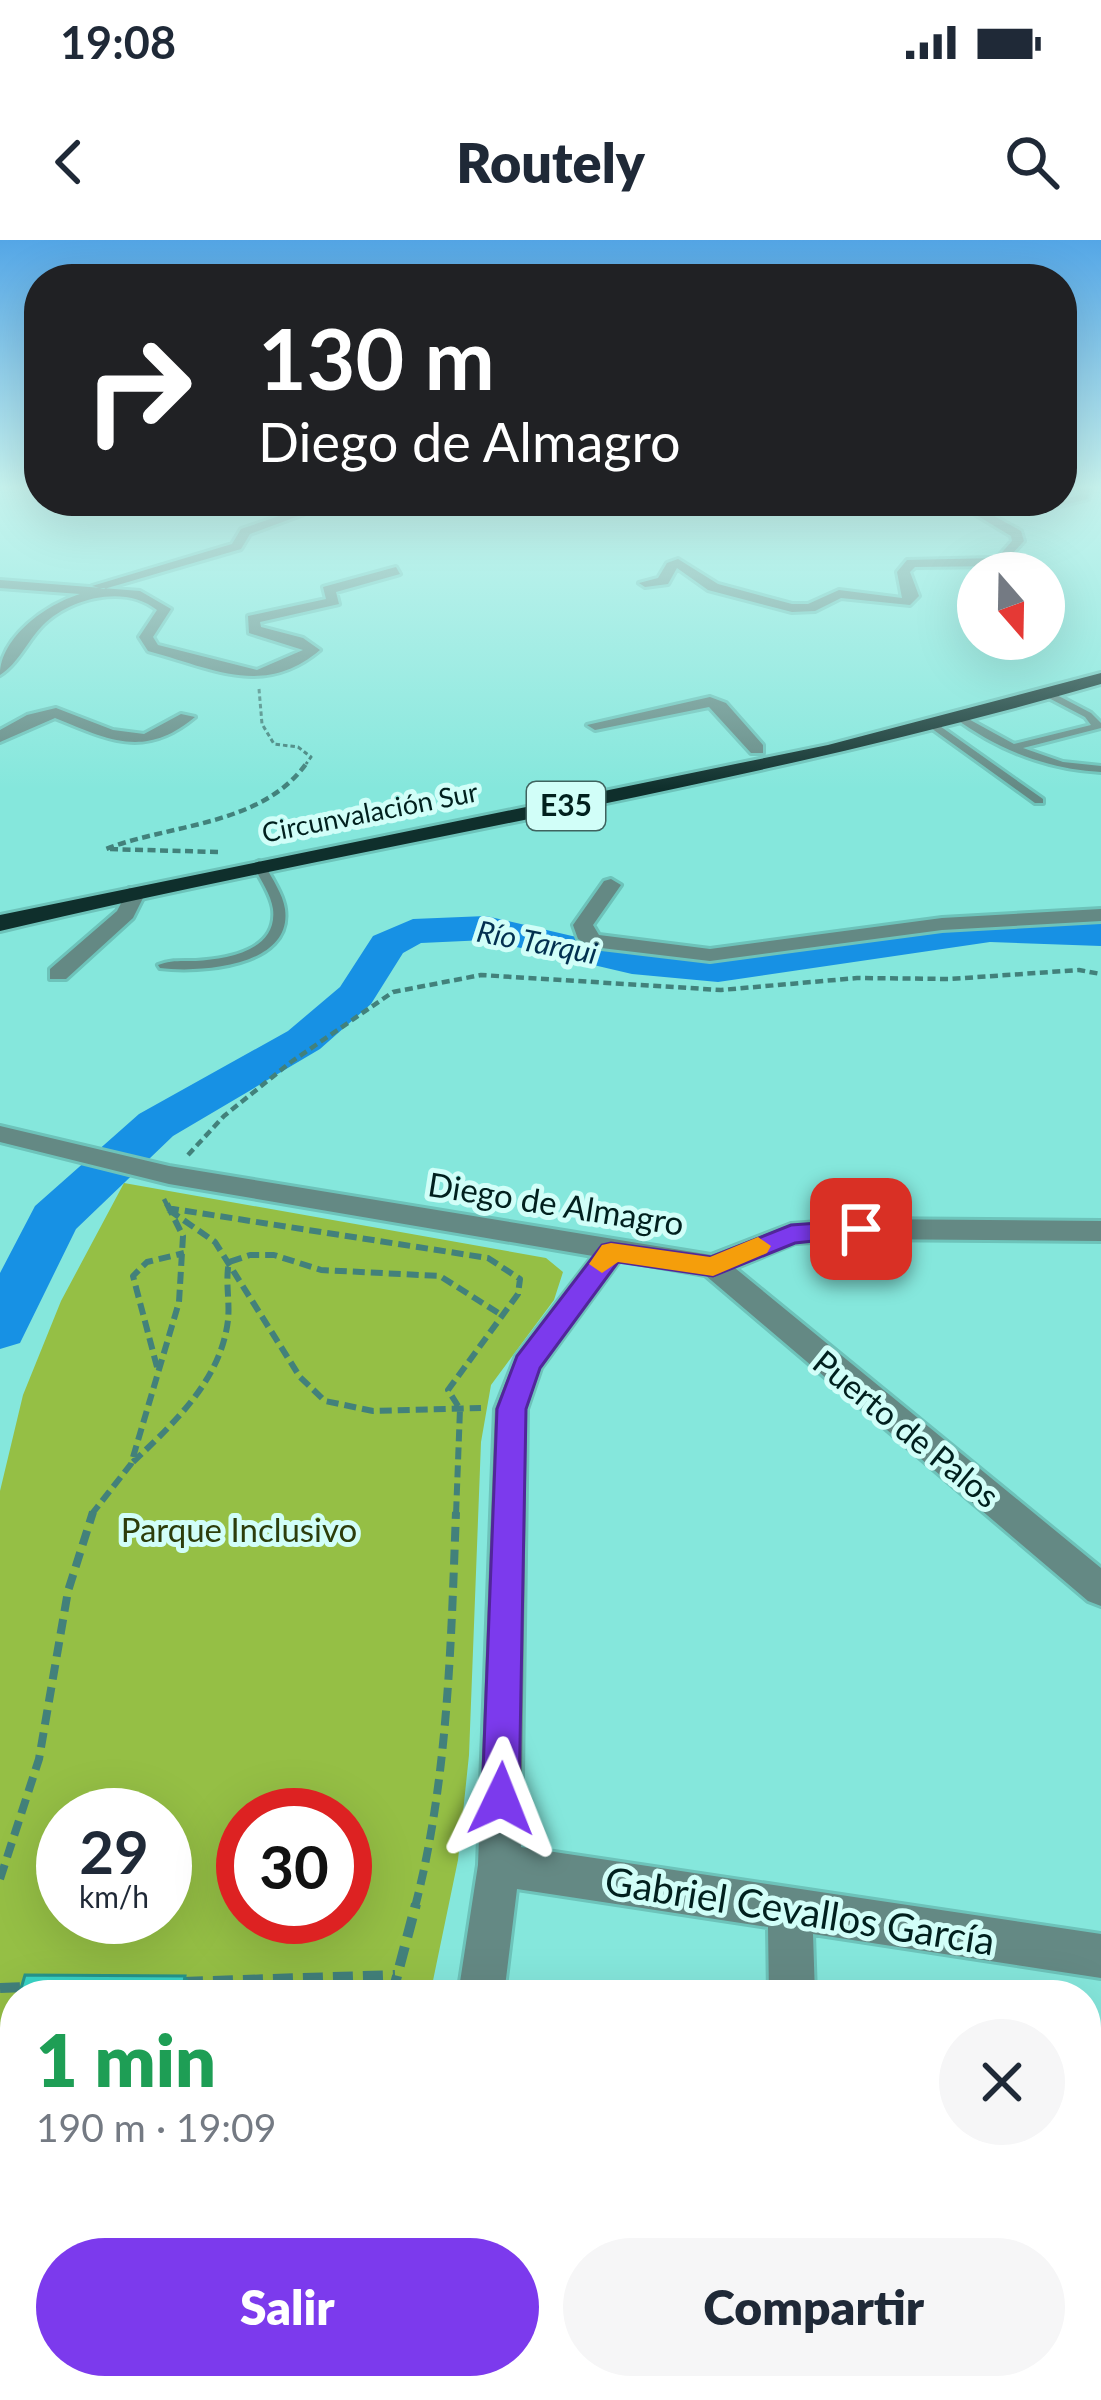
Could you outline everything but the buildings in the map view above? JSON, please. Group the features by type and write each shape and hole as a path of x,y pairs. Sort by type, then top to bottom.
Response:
{"highway":[{"name":"Circunvalación Sur","path":"0,898 846,730 1101,659"},
{"name":"Circunvalación Sur","path":"0,923 260,865 700,781 934,725 1101,678"}],"street":[{"path":"30,587 157,601 164,609 146,637 153,649 257,675 284,667 313,650 298,641 254,630 253,619 334,602 328,590 339,587"},
{"path":"0,670 8,653 53,610 103,587"},
{"path":"713,587 800,610 839,594 905,602 912,596 909,587"},
{"path":"595,725 710,702 721,706 757,749"},
{"path":"0,737 33,718 56,713 110,735 147,739 187,717"},
{"path":"611,885 583,925 585,934 622,947 677,953 740,952 800,940 942,924 1101,915"},
{"path":"58,974 126,914 136,892"},
{"name":"Diego de Almagro","path":"0,1134 170,1175 713,1267 791,1234 861,1229 1101,1231"},
{"path":"483,1980 499,1865 511,1409 527,1364 611,1252"},
{"name":"Puerto de Palos","path":"713,1267 1101,1590"},
{"name":"Gabriel Cevallos García","path":"499,1865 1101,1956"},
{"path":"790,1908 792,1980"}],"lane":[{"path":"1011,748 1098,726 1088,715 1048,694"},
{"path":"960,718 1011,748 1064,768 1101,770"},
{"path":"934,725 1039,801"},
{"path":"165,965 223,964 273,940 280,926 279,905 260,865"}],"path":[{"path":"218,852 106,849 249,807 300,780 311,757 298,748 274,744 262,724 257,675"},
{"path":"131,1463 179,1302 183,1236 160,1189 224,1116 291,1062 393,992 481,975 721,990 857,978 950,979 1079,970 1101,974"},
{"path":"166,1208 215,1242 300,1377 325,1400 373,1411 511,1409"},
{"path":"166,1208 488,1258 520,1279 518,1294 448,1390 460,1408 451,1635 428,1856 394,1980"},
{"path":"158,1371 133,1276 147,1262 184,1253"},
{"path":"229,1262 250,1255 274,1256 321,1270 440,1276 503,1316"},
{"path":"0,1879 40,1759 68,1591 91,1515 131,1463 187,1412 213,1373 227,1324 224,1281 229,1262"},
{"path":"262,1980 395,1976"}],"green space":[{"name":"Parque Inclusivo","path":"124,1183 546,1258 563,1272 554,1300 491,1385 481,1442 469,1755 458,1860 433,1980 0,1980 0,1491 23,1395 61,1301"}],"waterway":[{"name":"Río Tarqui","path":"0,1328 54,1219 156,1125 304,1040 356,995 387,945 413,931 486,928 632,962 718,970 990,930 1101,934"}],"slow traffic":[{"path":"602,1264 611,1252 713,1267 758,1246"}],"route":[{"path":"501,1799 511,1409 527,1364 611,1252 713,1267 791,1234 861,1229"}]}
